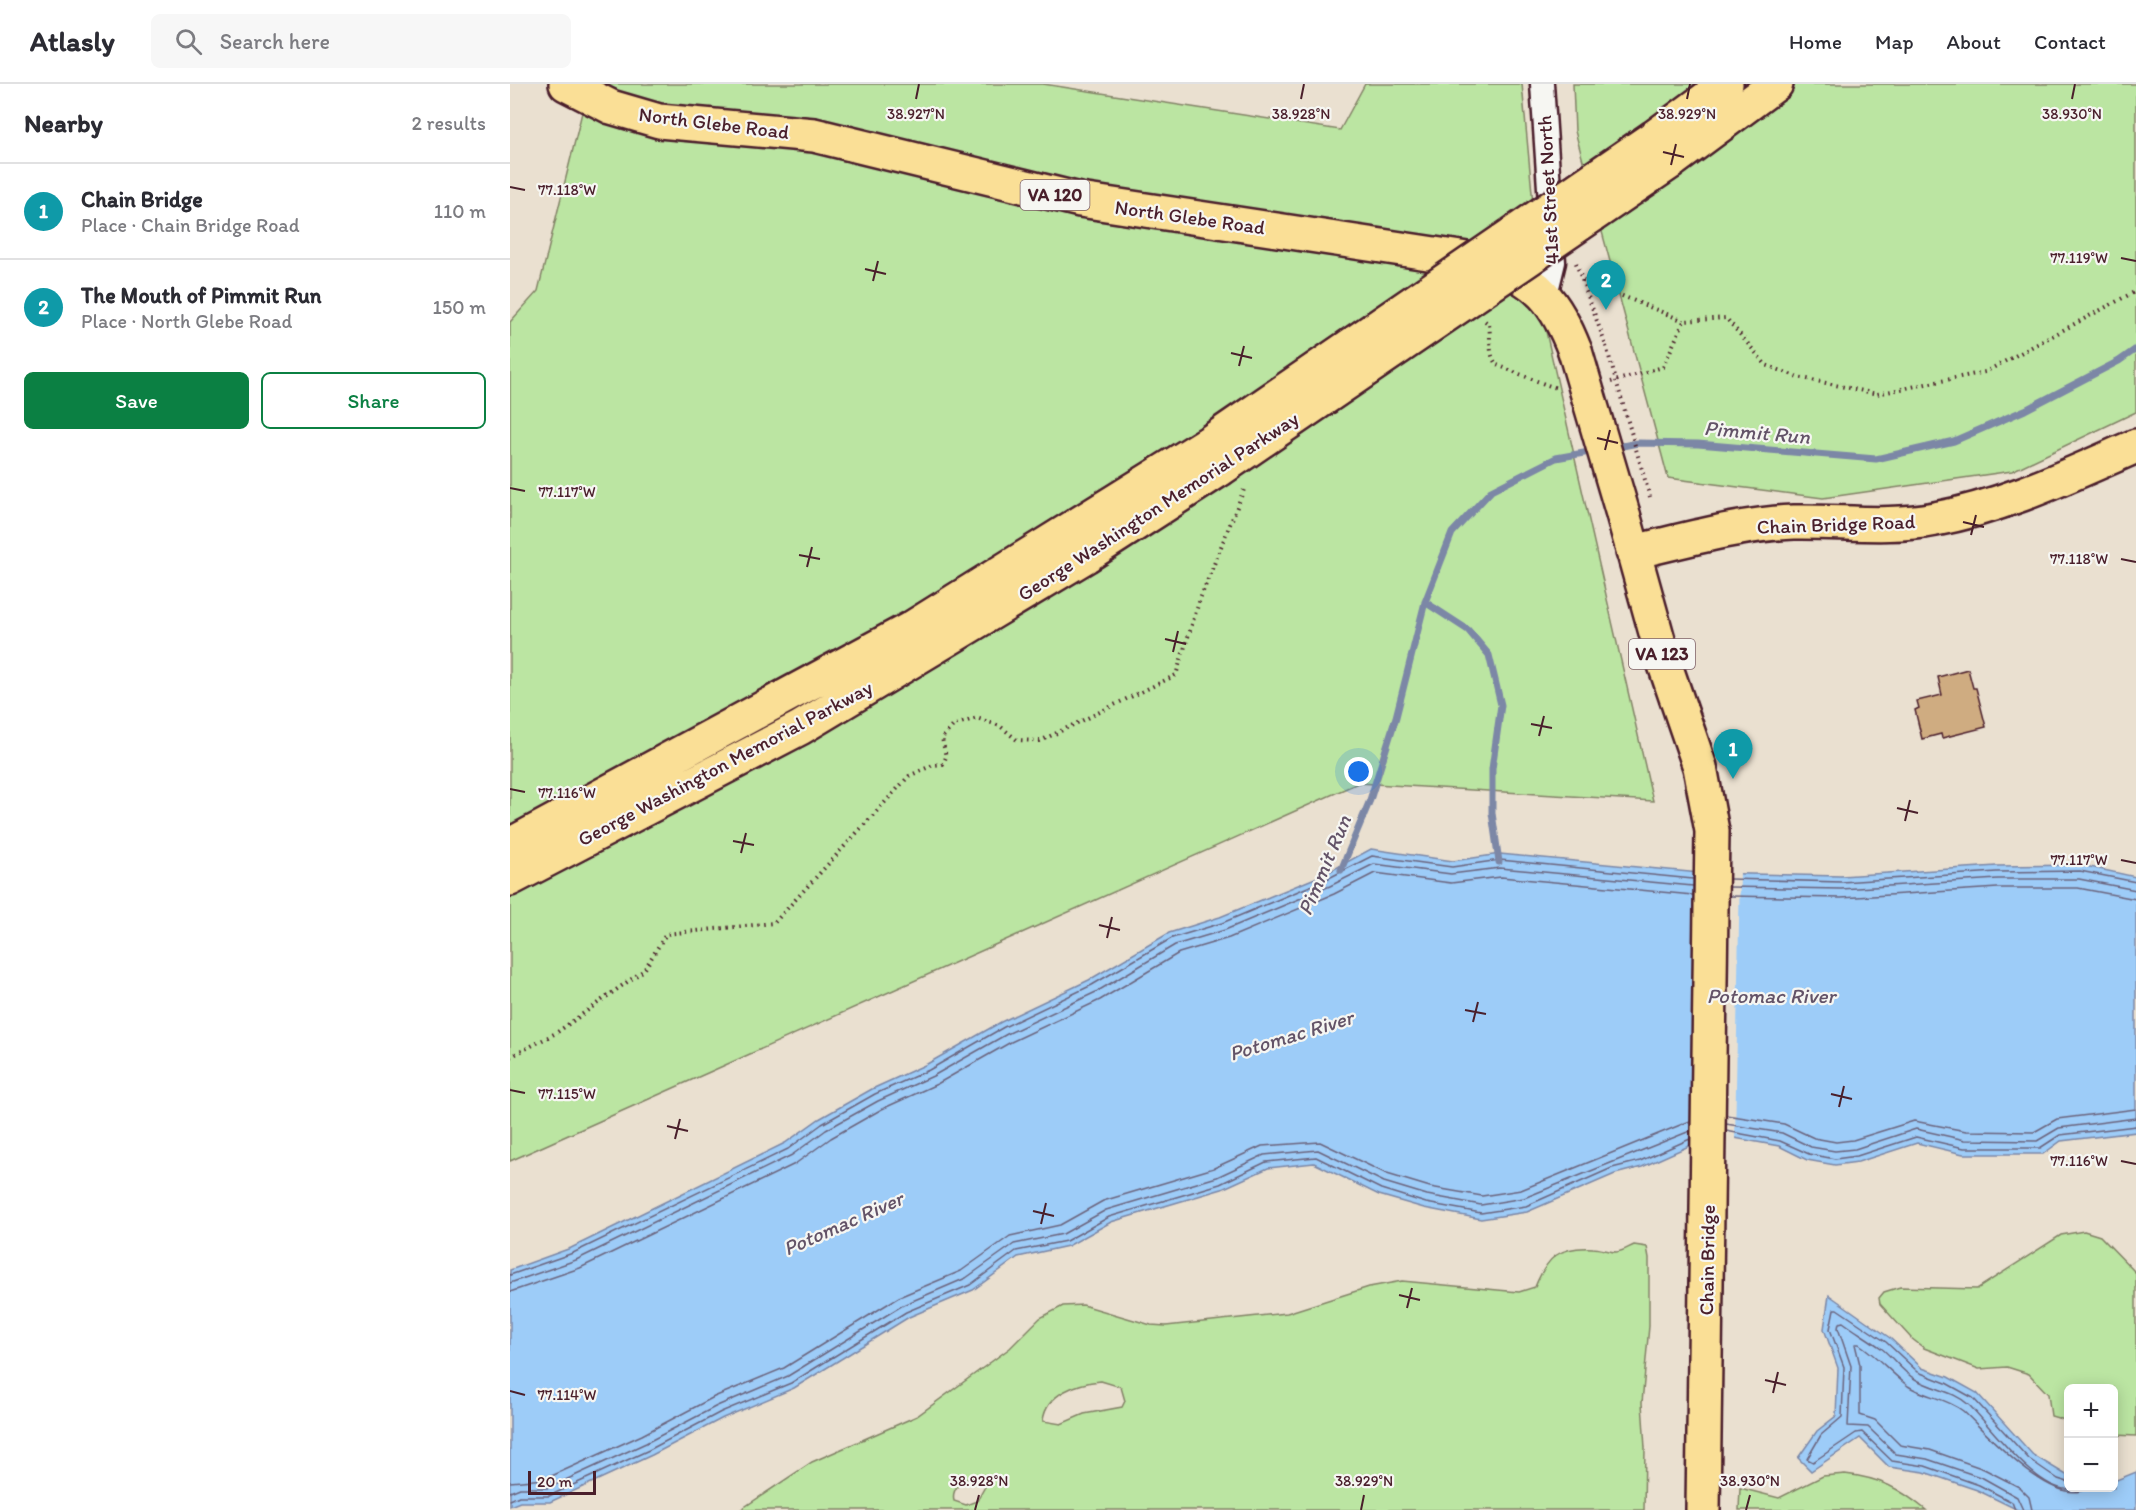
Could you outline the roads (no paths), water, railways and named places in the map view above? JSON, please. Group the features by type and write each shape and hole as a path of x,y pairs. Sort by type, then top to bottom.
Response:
{"main road":[{"name":"North Glebe Road","path":"566,84 611,107 659,121 814,135 897,153 1012,185 1080,200 1472,258 1515,273 1546,295 1561,318 1590,348 1623,514 1633,552"},
{"name":"George Washington Memorial Parkway","path":"1663,149 1726,84"},
{"name":"George Washington Memorial Parkway","path":"510,879 800,728 1086,556 1226,464 1663,149 1776,84"},
{"name":"Chain Bridge Road","path":"1633,552 1758,525 1794,522 1898,523 1935,519 2015,497 2136,446"},
{"name":"George Washington Memorial Parkway","path":"510,845 910,629 1226,464"},
{"name":"Chain Bridge","path":"1633,552 1665,665 1700,767 1710,814 1713,879 1703,1510"}],"street":[{"name":"41st Street North","path":"1542,84 1553,270 1546,295"}],"water":[{"name":"Potomac River","path":"1371,849 1453,861 1500,854 1700,873 1841,876 1997,866 2081,865 2136,877 2136,1132 2061,1141 2043,1154 1963,1154 1917,1143 1858,1162 1835,1165 1807,1160 1779,1146 1729,1137 1709,1137 1642,1167 1615,1174 1527,1212 1481,1219 1424,1208 1379,1195 1314,1163 1268,1168 1222,1189 1111,1222 1068,1246 1018,1257 973,1290 909,1317 794,1388 723,1418 652,1455 550,1502 520,1502 510,1506 510,1270 571,1248 785,1143 819,1119 872,1089 927,1064 1001,1022 1089,980 1169,933 1220,917 1325,874"},
{"path":"1829,1295 1890,1338 1922,1368 1948,1377 1977,1393 2033,1455 2064,1474 2064,1492 2118,1492 2118,1479 2136,1472 2136,1510 2018,1510 1977,1490 1924,1472 1889,1467 1860,1438 1811,1471 1798,1458 1817,1431 1836,1416 1838,1368 1824,1329"}],"waterway":[{"name":"Pimmit Run","path":"1612,448 1638,443 1698,444 1876,459 1954,441 2025,410 2119,361 2136,349"},
{"name":"Pimmit Run","path":"1341,870 1370,800 1396,717 1425,602 1452,533 1491,491 1556,458 1595,451"},
{"name":"Pimmit Run","path":"1425,602 1468,630 1489,655 1501,705 1492,769 1492,813 1499,862"}],"place":[{"name":"The Mouth of Pimmit Run","path":"1606,310"},
{"name":"Chain Bridge","path":"1733,779"}]}
